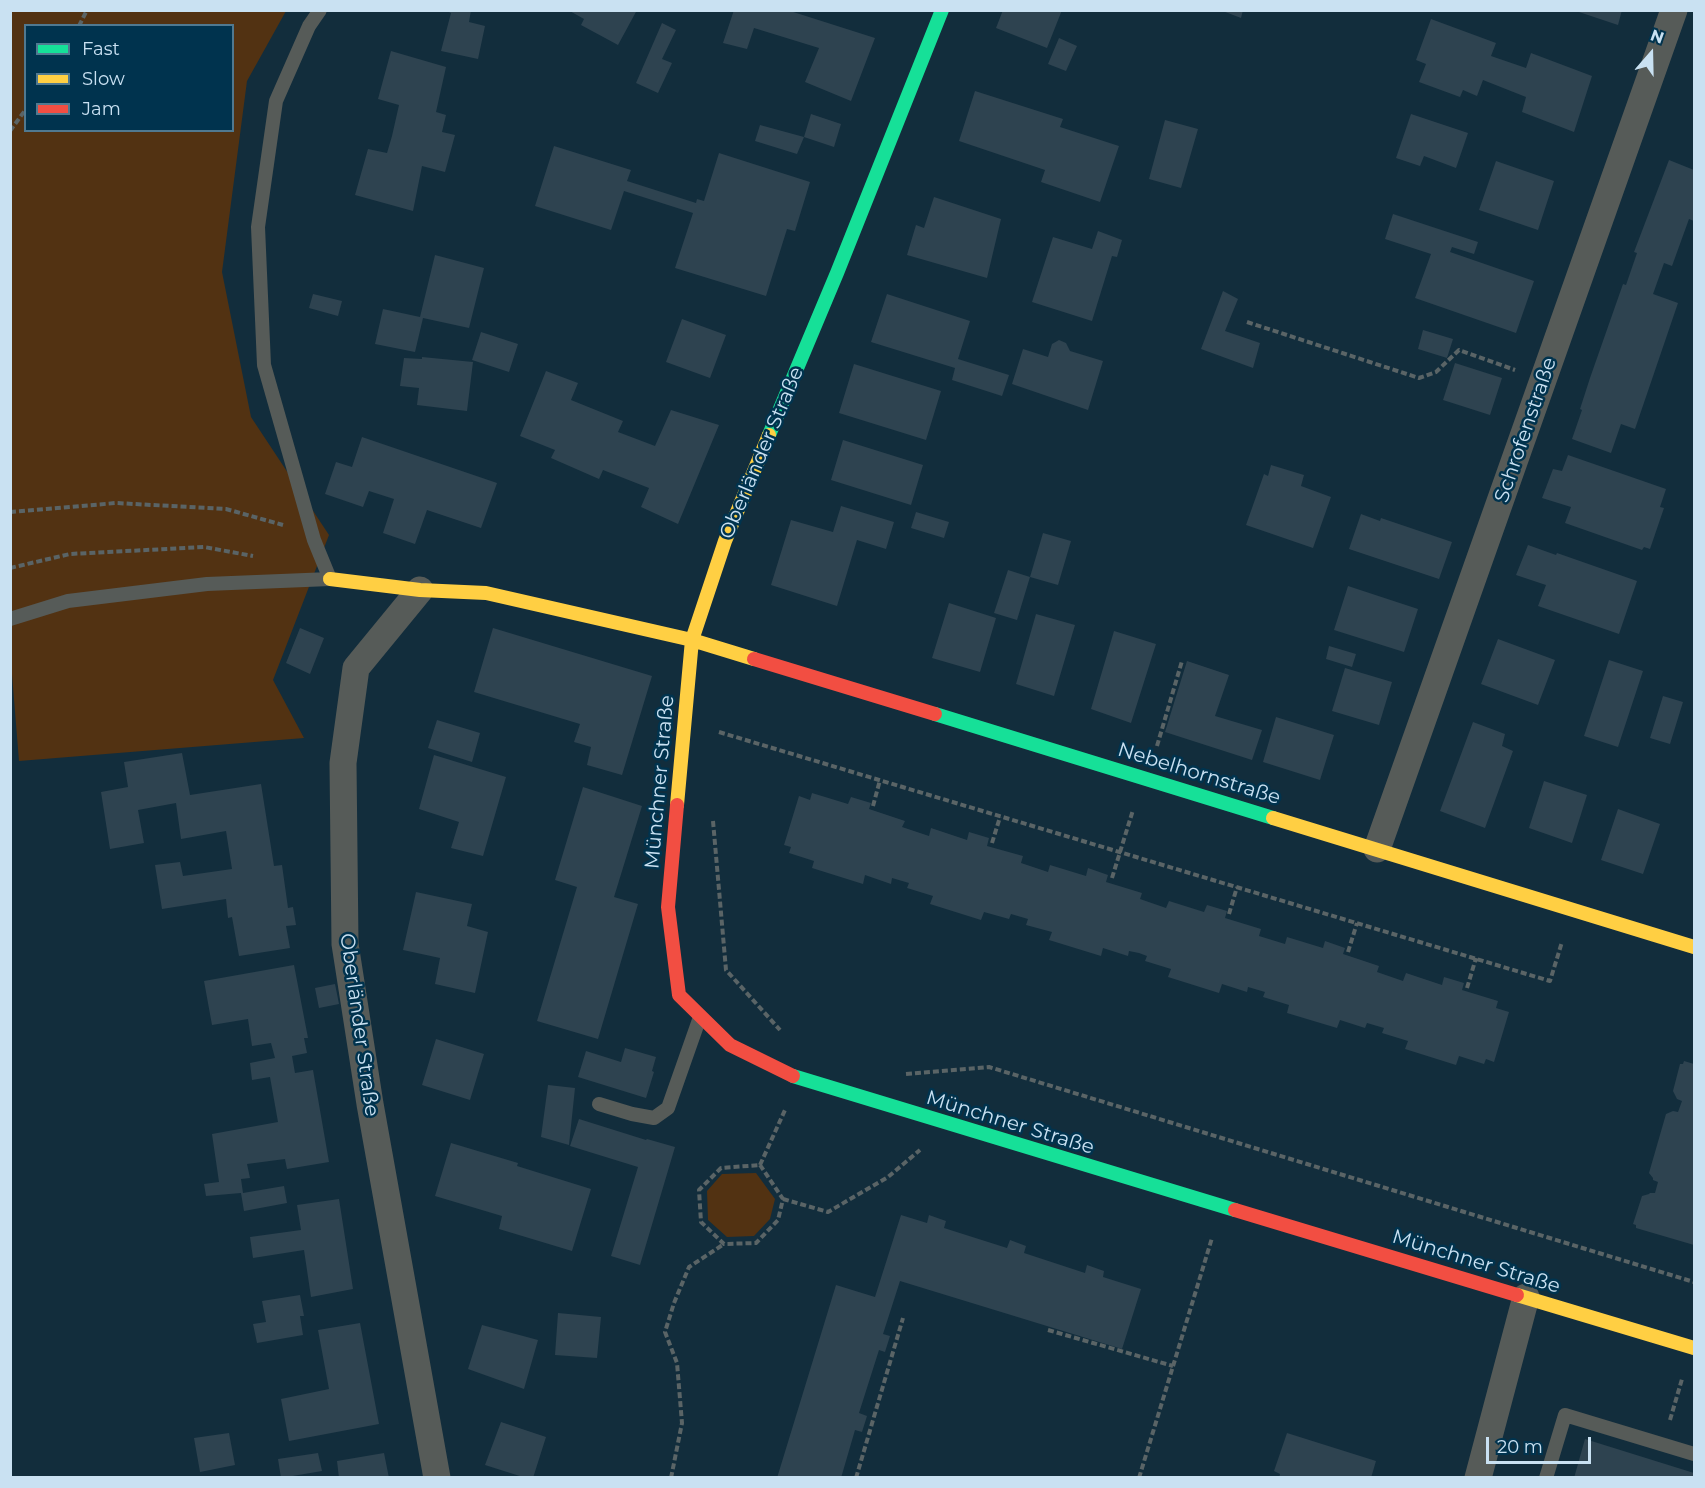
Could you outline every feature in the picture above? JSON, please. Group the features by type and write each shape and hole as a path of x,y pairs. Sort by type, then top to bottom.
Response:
{"street":[{"name":"Oberländer Straße","path":"692,640 724,541 837,273 942,10"},
{"name":"Schrofenstraße","path":"1377,849 1674,10"},
{"path":"330,579 420,590 486,593 692,640"},
{"name":"Oberländer Straße","path":"420,590 356,668 343,763 345,944 370,1104 437,1478"},
{"name":"Nebelhornstraße","path":"692,640 1695,947"},
{"name":"Münchner Straße","path":"692,640 668,907 679,994 730,1045 800,1079 1695,1348"},
{"path":"1478,1478 1526,1297"}],"lane":[{"path":"10,619 80,599 207,584 330,579 314,540 264,365 258,227 276,101 309,26 320,10"},
{"path":"599,1104 654,1118 668,1108 700,1015"},
{"path":"1546,1478 1565,1415 1695,1454"}],"path":[{"path":"80,24 87,10"},
{"path":"10,131 24,112"},
{"path":"1247,322 1419,378 1436,372 1459,350 1543,381"},
{"path":"10,512 116,503 226,509 280,524 314,540"},
{"path":"10,568 70,554 204,547 262,557"},
{"path":"1112,878 1182,661"},
{"path":"719,732 1550,981 1572,909"},
{"path":"873,807 880,780"},
{"path":"712,813 726,970 781,1031"},
{"path":"992,843 1000,816"},
{"path":"1229,914 1238,887"},
{"path":"1348,952 1357,923"},
{"path":"1467,988 1476,958"},
{"path":"901,1074 989,1066 1695,1282"},
{"path":"760,1165 800,1079"},
{"path":"760,1165 783,1198 828,1212 888,1177 950,1125"},
{"path":"724,1244 701,1222 699,1190 721,1168 760,1165"},
{"path":"671,1478 682,1423 677,1363 665,1332 674,1303 689,1267 724,1244 756,1243 778,1220 783,1198"},
{"path":"1139,1478 1222,1206"},
{"path":"856,1478 903,1318"},
{"path":"1048,1330 1173,1366"},
{"path":"1663,1444 1685,1369"}],"shaded area":[{"path":"11,11 286,11 247,81 222,272 251,417 329,535 273,680 304,738 19,761 11,662"},
{"path":"756,1173 775,1199 770,1219 754,1236 727,1237 708,1220 707,1191 722,1174"}],"building":[{"path":"445,10 471,10 469,22 485,26 478,59 441,51 451,13"},
{"path":"568,10 637,10 618,45 581,25 584,19"},
{"path":"734,10 787,10 875,38 851,101 805,82 819,48 754,28 747,49 723,43"},
{"path":"1003,10 1062,10 1047,48 996,28"},
{"path":"1220,10 1243,10 1241,18"},
{"path":"1573,10 1622,10 1618,25"},
{"path":"1431,19 1496,43 1491,56 1526,68 1531,53 1592,76 1574,132 1522,112 1526,97 1483,80 1477,96 1463,90 1460,97 1419,82 1426,64 1416,60"},
{"path":"662,23 676,30 662,59 672,63 658,93 636,83"},
{"path":"1059,38 1077,46 1066,71 1048,64"},
{"path":"391,51 446,67 436,112 446,115 442,132 455,135 445,172 422,166 413,211 355,195 368,149 387,153 392,136 399,105 378,99"},
{"path":"975,91 1063,119 1060,127 1119,146 1100,202 1041,182 1045,170 959,141"},
{"path":"811,114 841,124 834,147 804,137"},
{"path":"1411,114 1468,133 1456,168 1424,156 1420,166 1396,158"},
{"path":"1165,120 1198,129 1181,188 1149,179"},
{"path":"760,125 804,137 797,154 755,141"},
{"path":"554,146 631,170 627,181 696,203 697,199 704,201 719,153 810,182 795,231 787,229 766,296 675,268 693,213 624,191 611,230 535,206"},
{"path":"1669,160 1694,170 1694,221 1689,219 1672,266 1664,263 1653,294 1678,303 1635,429 1621,424 1611,453 1572,439 1590,378 1623,284 1626,285 1637,253 1634,252"},
{"path":"1496,161 1554,181 1538,230 1479,210"},
{"path":"934,197 1001,219 987,278 907,255 916,225 924,228"},
{"path":"1393,214 1478,242 1474,254 1452,247 1450,252 1534,281 1516,333 1415,298 1431,254 1385,239"},
{"path":"1098,231 1122,240 1117,257 1112,256 1092,321 1032,302 1053,237 1092,249"},
{"path":"435,255 484,268 469,328 423,318 415,352 375,344 383,309 420,317"},
{"path":"1223,291 1238,299 1225,331 1260,343 1253,368 1201,349"},
{"path":"313,294 342,301 338,316 309,308"},
{"path":"887,294 970,321 958,359 1009,375 1002,396 952,380 955,368 871,342"},
{"path":"682,319 726,335 710,378 666,362"},
{"path":"1423,330 1453,339 1447,358 1418,349"},
{"path":"481,332 518,344 509,372 472,360"},
{"path":"1059,340 1066,343 1070,351 1103,361 1088,410 1012,384 1023,349 1048,357 1052,344"},
{"path":"422,357 473,362 467,411 417,405 419,388 400,386 404,358 422,359"},
{"path":"1455,363 1502,378 1490,415 1443,400"},
{"path":"854,364 941,391 926,440 839,413"},
{"path":"546,371 578,383 571,400 623,421 618,432 655,446 671,410 719,425 678,524 641,507 649,488 603,470 599,479 551,458 555,450 520,436"},
{"path":"362,437 497,483 481,528 427,510 415,544 383,533 394,499 369,491 363,507 325,494 336,462 352,467"},
{"path":"843,440 923,465 911,505 831,480"},
{"path":"1568,455 1666,489 1660,507 1664,508 1650,549 1644,547 1642,550 1565,523 1571,507 1542,498 1553,469 1562,471"},
{"path":"1271,465 1304,475 1301,486 1331,497 1313,548 1246,525 1264,474 1268,476"},
{"path":"841,506 894,522 886,549 857,540 837,606 771,585 791,520 833,532"},
{"path":"916,512 949,522 944,538 911,528"},
{"path":"1361,514 1380,521 1381,518 1452,542 1439,579 1349,549"},
{"path":"1043,533 1071,541 1058,585 1030,577"},
{"path":"1528,545 1637,581 1619,634 1538,606 1546,585 1516,575"},
{"path":"1008,570 1030,577 1017,620 994,613"},
{"path":"1348,586 1418,609 1404,652 1334,630"},
{"path":"949,603 996,618 980,672 932,658"},
{"path":"1036,614 1075,625 1054,696 1016,684"},
{"path":"300,628 324,638 310,674 286,663"},
{"path":"493,628 652,676 622,775 587,765 591,747 574,742 580,724 474,692"},
{"path":"1114,631 1156,644 1131,723 1091,709"},
{"path":"1498,639 1555,660 1538,705 1481,684"},
{"path":"1329,646 1356,654 1352,667 1326,659"},
{"path":"1609,660 1643,671 1618,747 1584,736"},
{"path":"1187,661 1229,675 1215,716 1262,730 1252,760 1165,732"},
{"path":"1345,668 1392,682 1379,725 1332,711"},
{"path":"1663,696 1683,702 1670,744 1650,738"},
{"path":"1276,717 1334,735 1320,780 1263,762"},
{"path":"437,720 480,733 472,762 428,748"},
{"path":"1473,722 1505,734 1502,746 1513,751 1485,828 1440,811"},
{"path":"182,753 190,795 261,784 274,866 282,865 288,908 293,907 296,925 286,926 290,948 239,956 232,917 228,918 226,899 162,909 155,865 180,862 183,876 232,869 226,831 181,839 176,803 138,810 144,843 110,849 101,792 128,787 124,762"},
{"path":"434,755 506,777 483,856 451,848 459,822 419,809"},
{"path":"1544,781 1587,795 1572,843 1529,828"},
{"path":"583,787 642,806 614,897 638,904 598,1039 537,1021 577,887 555,880"},
{"path":"812,793 848,804 851,797 871,803 869,809 905,821 902,827 929,836 931,828 967,840 969,832 989,838 987,846 1023,856 1021,863 1048,872 1050,865 1086,876 1088,868 1108,875 1106,882 1142,893 1140,899 1166,908 1169,901 1204,912 1207,905 1227,911 1225,918 1261,929 1259,936 1285,944 1287,937 1323,948 1325,941 1345,948 1343,954 1379,966 1377,972 1403,981 1406,973 1442,985 1444,977 1464,983 1462,990 1498,1001 1496,1008 1509,1012 1494,1062 1486,1059 1484,1064 1459,1056 1456,1065 1405,1049 1408,1041 1382,1033 1384,1028 1367,1023 1365,1028 1340,1020 1337,1028 1287,1013 1289,1005 1263,997 1265,992 1248,987 1247,992 1222,984 1219,993 1168,977 1171,969 1145,961 1147,956 1139,953 1129,951 1128,956 1103,948 1101,956 1049,940 1052,932 1026,925 1028,919 1011,914 1009,919 984,912 981,920 930,904 933,896 907,888 909,883 892,878 891,884 865,875 863,884 812,868 814,861 789,853 791,847 784,845 799,796 810,800"},
{"path":"1618,809 1660,824 1643,874 1601,860"},
{"path":"416,892 472,904 467,926 488,932 475,993 435,984 440,958 403,950"},
{"path":"294,965 308,1038 304,1038 307,1053 292,1056 295,1073 313,1070 329,1162 287,1169 285,1159 247,1164 250,1178 241,1179 243,1193 284,1186 287,1203 244,1211 241,1193 206,1196 204,1184 219,1182 212,1134 278,1122 270,1077 252,1080 250,1063 275,1058 271,1043 252,1046 248,1019 212,1025 204,981"},
{"path":"335,984 339,1004 319,1008 315,988"},
{"path":"436,1039 484,1054 470,1100 422,1085"},
{"path":"625,1048 656,1057 646,1098 578,1077 586,1051 621,1062"},
{"path":"1684,1061 1694,1064 1694,1245 1636,1228 1633,1224 1642,1196 1655,1193 1658,1182 1653,1180 1649,1173 1666,1114 1673,1111 1678,1112 1682,1101 1677,1099 1673,1091 1680,1064"},
{"path":"548,1085 575,1088 569,1145 541,1137"},
{"path":"579,1119 675,1147 640,1265 611,1256 638,1167 570,1146"},
{"path":"451,1143 518,1163 517,1166 591,1189 572,1251 499,1229 502,1216 435,1196"},
{"path":"339,1199 353,1289 311,1297 304,1250 253,1258 250,1237 301,1230 297,1205"},
{"path":"901,1215 927,1223 929,1215 946,1221 944,1228 1007,1248 1010,1240 1026,1246 1024,1253 1085,1273 1087,1265 1104,1271 1103,1277 1141,1289 1122,1349 900,1281 883,1334 890,1336 885,1352 879,1350 859,1413 867,1416 862,1432 855,1430 841,1478 777,1478 836,1285 875,1297"},
{"path":"300,1295 304,1316 300,1316 303,1335 257,1343 253,1324 266,1322 262,1301"},
{"path":"558,1313 601,1317 597,1358 555,1355"},
{"path":"360,1323 379,1424 289,1441 281,1399 329,1389 318,1330"},
{"path":"482,1325 538,1340 524,1389 468,1369"},
{"path":"501,1422 546,1437 533,1478 526,1478 485,1465"},
{"path":"229,1433 235,1465 200,1472 194,1438"},
{"path":"1287,1433 1376,1461 1371,1478 1279,1478 1280,1474 1274,1471"},
{"path":"1585,1439 1694,1473 1694,1478 1574,1478"},
{"path":"318,1453 322,1471 281,1478 278,1459"},
{"path":"384,1453 389,1478 339,1478 337,1461"}],"traffic: fast":[{"path":"769,435 837,273 942,10"},
{"path":"935,714 1273,818"},
{"path":"793,1076 1235,1210"}],"traffic: slow":[{"path":"677,805 692,640 725,541 769,435"},
{"path":"330,579 420,590 486,593 692,640 754,659"},
{"path":"1273,818 1694,947"},
{"path":"1517,1295 1694,1348"}],"traffic: jam":[{"path":"754,659 935,714"},
{"path":"677,805 668,907 679,995 730,1045 793,1076"},
{"path":"1235,1210 1517,1295"}]}
